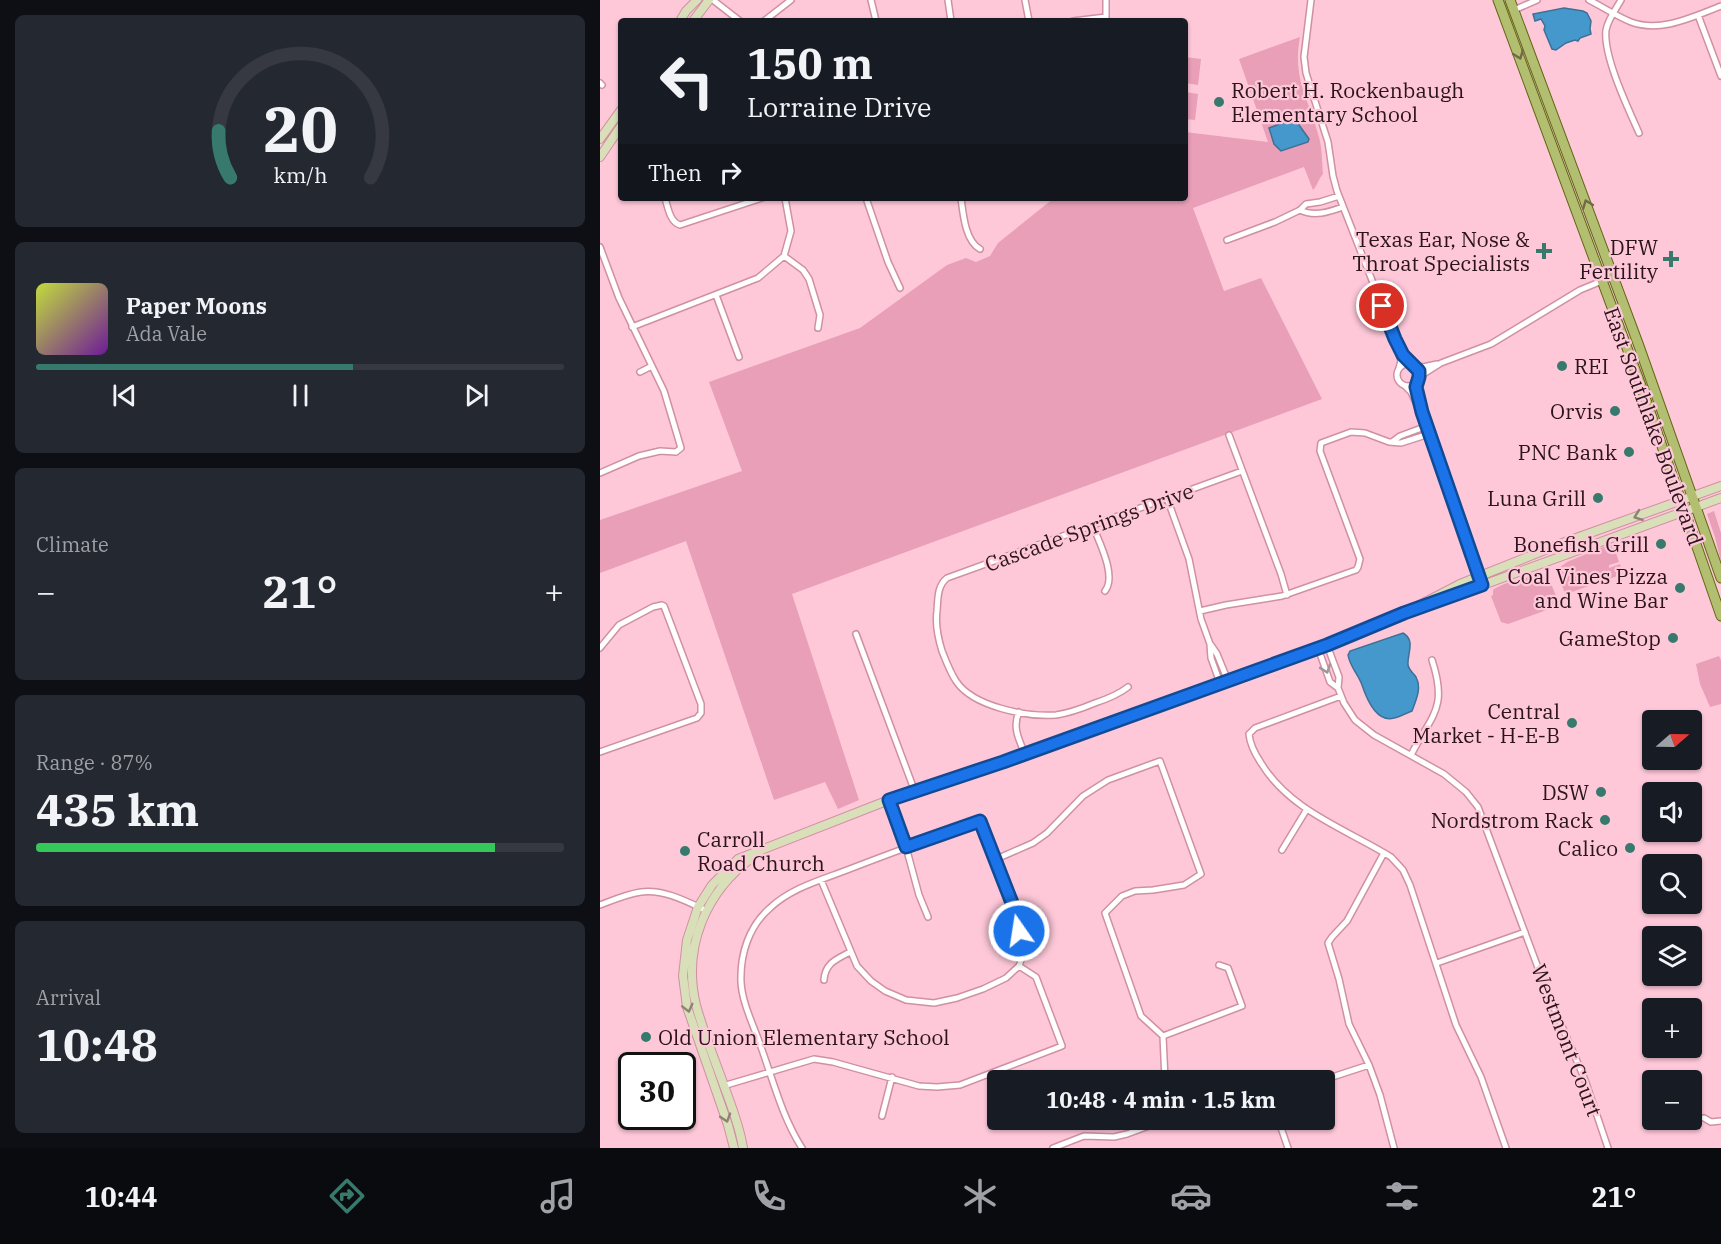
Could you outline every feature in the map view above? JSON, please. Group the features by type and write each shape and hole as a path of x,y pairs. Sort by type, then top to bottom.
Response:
{"main road":[{"path":"682,18 698,0"},
{"path":"695,18 709,0"},
{"name":"East Southlake Boulevard","path":"1498,0 1686,511 1721,616"},
{"name":"East Southlake Boulevard","path":"1512,5 1614,276 1721,578"},
{"path":"600,139 618,114"},
{"path":"600,156 618,130"},
{"path":"1480,581 1574,538 1721,486"},
{"path":"743,1148 737,1122 691,1021 683,976 689,934 702,908 740,866 765,848 889,800 1025,754 1323,646 1404,613 1460,584 1521,572 1721,498"},
{"path":"1548,562 1554,553 1574,538"},
{"path":"1521,572 1541,562 1545,558 1547,549"},
{"path":"720,1087 734,1148"}],"street":[{"path":"714,0 736,18"},
{"path":"768,18 791,0"},
{"path":"871,0 875,18"},
{"path":"948,0 951,18"},
{"path":"1025,0 1028,18"},
{"path":"1106,0 1106,18"},
{"path":"1311,0 1304,57 1306,73 1328,142 1333,176 1395,339 1403,355 1419,371 1416,390 1422,412 1480,581"},
{"path":"1512,5 1537,0"},
{"path":"1589,0 1613,14 1638,24 1655,26 1664,26 1721,6"},
{"path":"1621,0 1608,23 1606,41 1618,83 1639,133"},
{"path":"1698,15 1721,76"},
{"path":"1227,240 1275,222 1300,210 1306,204 1339,196"},
{"path":"666,201 673,220 678,224 686,224 753,201"},
{"path":"632,327 758,278 784,256 791,231 786,201"},
{"path":"867,201 888,262 900,288"},
{"path":"962,201 968,233 974,246 980,249"},
{"path":"1320,202 1320,213"},
{"path":"1300,210 1306,213 1320,213 1343,207"},
{"path":"600,473 639,456 660,451 676,452 681,448 666,399 619,298 601,251"},
{"path":"784,256 803,270 809,279 820,315 818,328"},
{"path":"1399,368 1404,364 1423,367 1441,363 1491,344 1580,290 1614,276"},
{"path":"716,295 739,357"},
{"path":"1395,339 1401,361 1397,377 1411,392 1422,412"},
{"path":"1404,386 1410,386 1441,363"},
{"path":"640,372 652,366"},
{"path":"1392,442 1400,436 1427,426"},
{"path":"1200,611 1287,595 1351,572 1358,567 1360,559 1320,451 1321,443 1337,436 1356,432 1401,443 1429,434"},
{"path":"1229,435 1287,595"},
{"name":"Cascade Springs Drive","path":"1019,712 995,706 972,696 956,681 946,663 939,640 936,623 939,587 948,578 1242,471"},
{"path":"1167,498 1189,559 1200,611 1210,644 1217,654 1224,682"},
{"path":"1093,526 1109,572 1110,582 1106,591"},
{"path":"600,648 619,625 653,608 664,606 701,704 701,713 697,718 600,752"},
{"path":"856,634 915,792"},
{"path":"1323,646 1330,681 1338,688"},
{"path":"1323,646 1339,677 1338,688"},
{"path":"1411,755 1434,716 1439,699 1439,684 1432,660"},
{"path":"1025,754 1016,727 1019,712 1044,715 1069,712 1120,694 1128,687"},
{"name":"Westmont Court","path":"1338,688 1349,713 1360,725 1450,778 1478,807 1546,989 1585,1080 1608,1148"},
{"path":"1341,696 1255,728 1249,734 1250,743 1264,768 1278,786 1298,804 1398,863 1410,885 1456,1025 1481,1077 1506,1148"},
{"path":"994,860 1033,843 1083,796 1108,780 1160,761 1202,874 1184,885 1135,891 1122,896 1105,912 1141,1016 1163,1036 1164,1070"},
{"path":"889,800 928,917"},
{"path":"1282,850 1307,809"},
{"path":"802,1148 783,1110 746,1005 741,984 745,948 754,927 768,909 795,890 906,847 980,821 1014,908 1023,955 1019,966 1006,978 983,989 944,1002 922,1003 897,997 878,986 857,966 821,880"},
{"path":"1384,853 1347,921 1328,943 1340,980 1349,1024 1369,1065 1394,1148"},
{"path":"600,905 641,892 669,895 702,908"},
{"path":"1437,963 1525,932"},
{"path":"824,980 829,964 850,952"},
{"path":"1163,1036 1242,1005 1228,968 1219,964"},
{"path":"720,1087 807,1060 821,1059 919,1086 937,1088 960,1085 1062,1046 1036,977 1019,966"},
{"path":"1335,1076 1369,1065"},
{"path":"882,1116 892,1077"},
{"path":"1704,1118 1711,1122 1721,1121"},
{"path":"1053,1148 1084,1136 1114,1137 1138,1130"},
{"path":"1282,1130 1288,1148"}],"shaded area":[{"path":"1300,37 1298,65 1300,77 1319,137 1323,174 1313,190 1304,167 1193,208 1224,291 1261,278 1322,399 792,594 859,800 838,809 825,782 774,800 686,541 600,573 600,520 742,471 709,382 860,328 947,265 966,258 976,262 990,256 998,243 1050,201 1188,201 1188,132 1268,142 1239,59"},
{"path":"1188,57 1201,59 1198,85 1188,83"},
{"path":"1188,92 1198,94 1195,120 1188,119"},
{"path":"1714,511 1721,533 1721,562 1707,514"},
{"path":"1608,545 1617,545 1616,553 1619,562 1609,565 1609,568 1620,564 1623,574 1569,593 1567,599 1557,572 1559,568 1567,562"},
{"path":"1539,574 1548,576 1558,601 1557,605 1508,624 1501,622 1491,596 1493,590"},
{"path":"1719,656 1721,660 1721,704 1710,707 1700,684 1696,664"}],"water":[{"path":"1564,8 1587,13 1591,21 1591,34 1578,41 1566,43 1556,50 1552,49 1541,19 1535,21 1533,14"},
{"path":"1298,117 1299,125 1309,139 1308,142 1281,151 1274,144 1269,128"},
{"path":"1403,633 1410,643 1408,665 1418,681 1418,694 1412,711 1388,719 1382,717 1373,708 1348,655 1350,651"}],"place":[{"name":"Robert H. Rockenbaugh Elementary School","path":"1219,102"},
{"name":"Texas Ear, Nose & Throat Specialists","path":"1544,251"},
{"name":"DFW Fertility","path":"1671,259"},
{"name":"REI","path":"1562,366"},
{"name":"Orvis","path":"1615,411"},
{"name":"PNC Bank","path":"1629,452"},
{"name":"Luna Grill","path":"1598,498"},
{"name":"Bonefish Grill","path":"1661,544"},
{"name":"Coal Vines Pizza and Wine Bar","path":"1680,588"},
{"name":"GameStop","path":"1673,638"},
{"name":"Central Market - H-E-B","path":"1572,723"},
{"name":"DSW","path":"1601,792"},
{"name":"Nordstrom Rack","path":"1605,820"},
{"name":"Calico","path":"1630,848"},
{"name":"Carroll Road Church","path":"685,851"},
{"name":"Old Union Elementary School","path":"646,1037"}],"route":[{"path":"1019,931 1014,908 980,821 906,847 889,800 1003,762 1327,645 1404,613 1482,585 1422,412 1416,387 1419,371 1403,355 1382,306"}]}
